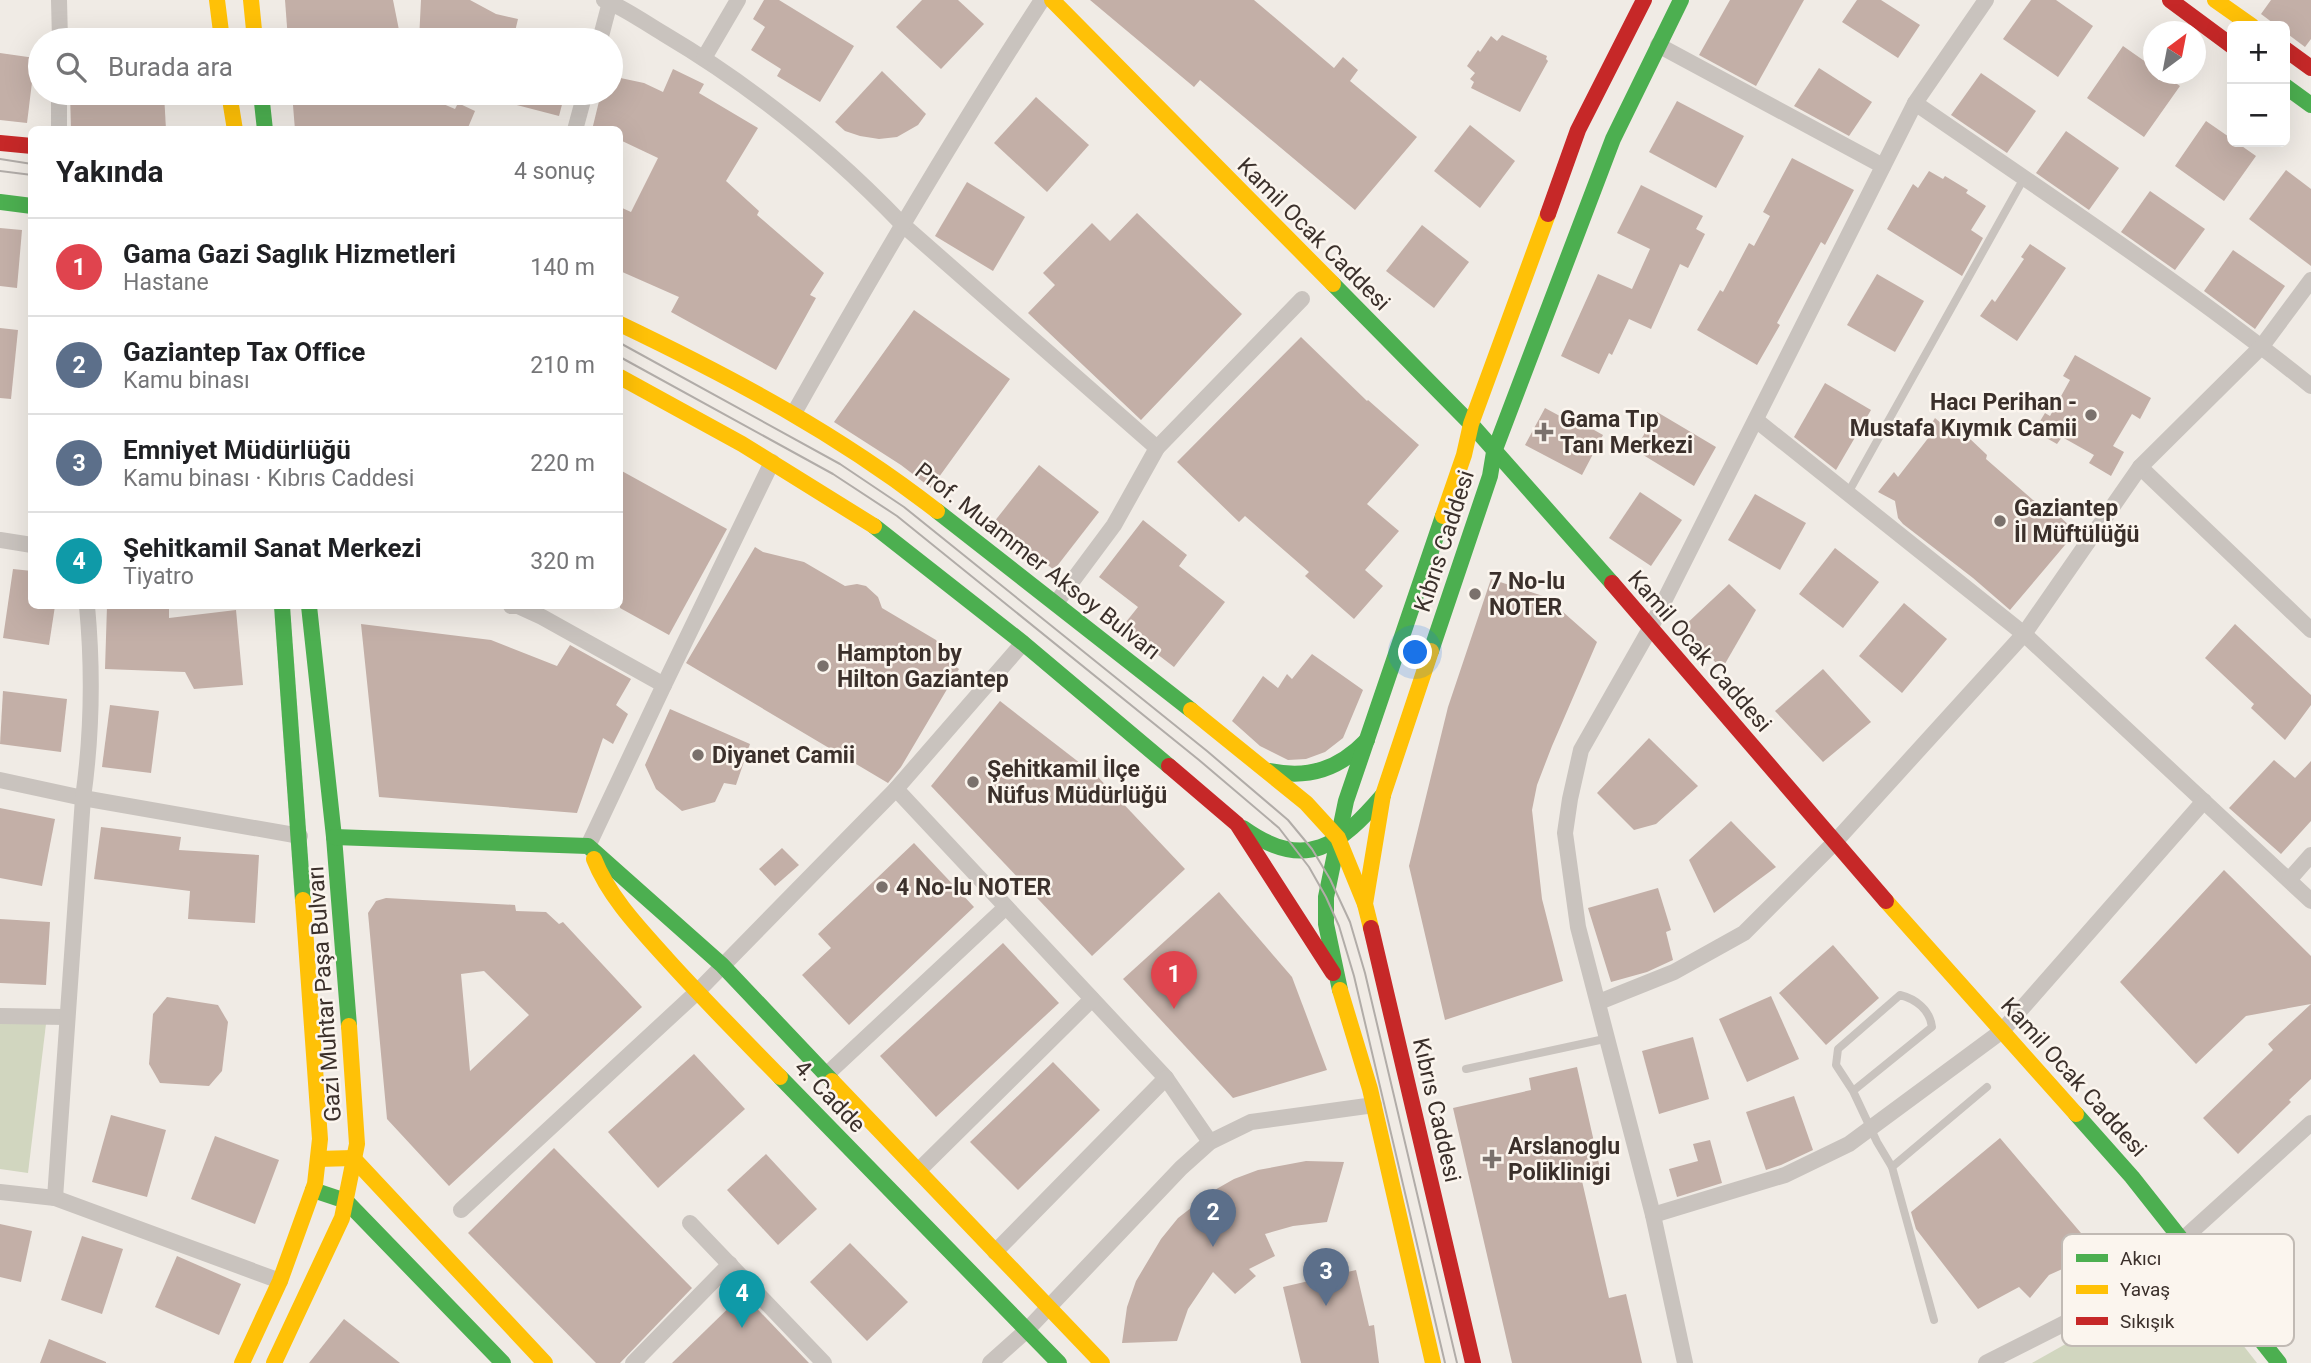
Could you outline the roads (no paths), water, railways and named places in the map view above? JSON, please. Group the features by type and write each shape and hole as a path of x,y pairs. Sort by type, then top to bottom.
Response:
{"main road":[{"path":"218,0 221,28"},
{"path":"251,0 254,28"},
{"name":"Kamil Ocak Caddesi","path":"1052,0 1471,424 1651,627 1834,842 2132,1177 2177,1234"},
{"path":"1433,1363 1374,1105 1336,978 1326,924 1326,897 1346,801 1464,455 1471,424 1578,130 1644,0"},
{"name":"Kıbrıs Caddesi","path":"1473,1363 1365,904 1383,795 1490,476 1494,452 1608,151 1681,0"},
{"path":"2170,0 2227,42"},
{"path":"2215,0 2245,21"},
{"path":"2290,53 2311,68"},
{"path":"2290,90 2311,105"},
{"path":"231,105 234,126"},
{"path":"262,105 265,126"},
{"path":"0,143 28,146"},
{"path":"0,202 28,206"},
{"name":"Prof. Muammer Aksoy Bulvarı","path":"623,325 794,413 893,477 1056,603 1306,803 1338,838 1365,904"},
{"path":"623,379 742,444 869,522 1023,643 1237,824 1266,842 1296,849 1327,846 1360,821 1383,795"},
{"name":"Gazi Muhtar Paşa Bulvarı","path":"242,1363 280,1281 313,1190 320,1139 282,609"},
{"name":"Gazi Muhtar Paşa Bulvarı","path":"274,1363 342,1218 357,1144 334,837 309,609"},
{"path":"1268,771 1298,775 1326,771 1349,758 1367,740"},
{"path":"1237,824 1336,978"},
{"path":"334,837 588,846 722,965 1102,1363"},
{"name":"4. Cadde","path":"588,846 600,874 638,927 697,992 1059,1363"},
{"path":"318,1159 353,1158 545,1363"},
{"path":"313,1190 346,1201 503,1363"},
{"name":"Kamil Ocak Caddesi","path":"2266,1346 2280,1363"}],"street":[{"path":"59,0 60,28"},
{"path":"704,58 738,0"},
{"path":"794,413 902,224 1042,0"},
{"path":"1685,1363 1653,1215 1578,927 1565,833 1570,799 1581,750 1651,627 1915,103 1986,0"},
{"path":"602,28 607,1 704,58 796,124 866,186 902,224 1157,448"},
{"path":"1658,45 1883,166"},
{"path":"1915,103 2163,273 2311,386"},
{"path":"59,126 60,105"},
{"path":"576,126 582,105"},
{"path":"1599,1002 1674,972 1744,933 1834,842 2024,634 2140,467 2262,346 2311,280"},
{"path":"1056,603 1114,525 1157,448 1302,299"},
{"path":"1756,419 2024,634 2311,901"},
{"path":"588,846 772,462"},
{"path":"2140,467 2311,630"},
{"path":"0,540 28,544"},
{"path":"55,1198 83,798 90,751 91,648 87,609"},
{"path":"525,609 664,685"},
{"path":"461,1210 697,992 895,789 1023,643"},
{"path":"0,780 83,798 300,836"},
{"path":"895,789 1166,1078 1210,1142"},
{"path":"1653,1215 1785,1175 1849,1144 2002,1031 2204,801"},
{"path":"2289,880 2311,855"},
{"path":"826,1075 1006,907"},
{"path":"918,1171 1092,999"},
{"path":"0,1016 66,1017"},
{"path":"995,1252 1166,1078"},
{"path":"990,1363 1027,1330 1181,1168 1210,1142 1251,1122 1374,1105"},
{"path":"2189,1234 2311,1123"},
{"path":"0,1192 55,1198 280,1281"},
{"path":"690,1223 824,1363"},
{"path":"633,1363 730,1264"},
{"path":"1986,1363 2062,1325"}],"lane":[{"path":"1848,493 2024,178"},
{"path":"1853,1091 1933,1027 1931,1018 1914,998 1900,995 1838,1049 1836,1065 1853,1091 1892,1167 1934,1320"},
{"path":"1466,1069 1609,1038"},
{"path":"1892,1167 1987,1087"}],"tram line":[{"path":"0,159 28,163"},
{"path":"0,171 28,174"},
{"path":"623,345 840,464 904,507 1207,751 1288,820 1312,849 1330,879 1350,922 1365,973 1457,1363"},
{"path":"623,359 833,474 897,516 1279,828 1309,867 1339,926 1354,976 1445,1363"}],"place":[{"name":"Hacı Perihan - Mustafa Kıymık Camii","path":"2091,415"},
{"name":"Gama Tıp Tanı Merkezi","path":"1544,432"},
{"name":"Gaziantep İl Müftülüğü","path":"2000,521"},
{"name":"7 No-lu NOTER","path":"1475,594"},
{"name":"Hampton by Hilton Gaziantep","path":"823,666"},
{"name":"Diyanet Camii","path":"698,755"},
{"name":"Şehitkamil İlçe Nüfus Müdürlüğü","path":"973,782"},
{"name":"4 No-lu NOTER","path":"882,887"},
{"name":"Gama Gazi Saglık Hizmetleri","path":"1174,1009"},
{"name":"Arslanoglu Poliklinigi","path":"1492,1159"},
{"name":"Gaziantep Tax Office","path":"1213,1247"},
{"name":"Emniyet Müdürlüğü","path":"1326,1306"},
{"name":"Şehitkamil Sanat Merkezi","path":"742,1328"}]}
